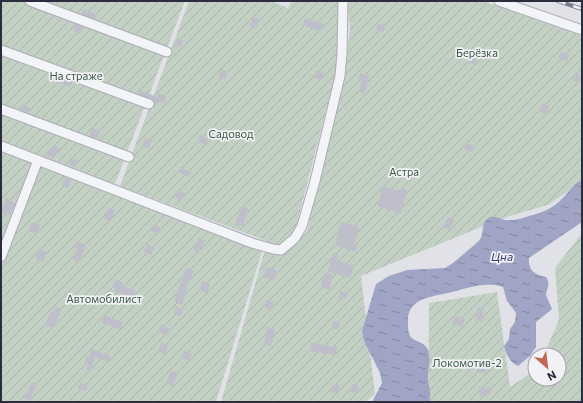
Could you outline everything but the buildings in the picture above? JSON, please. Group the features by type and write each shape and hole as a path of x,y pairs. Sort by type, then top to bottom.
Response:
{"street":[{"path":"30,1 167,52"},
{"path":"1,146 252,243 276,250 285,247 295,238 302,226 315,180 340,76 343,1"},
{"path":"499,1 582,30"},
{"path":"1,50 149,104"},
{"path":"1,109 129,158"},
{"path":"1,257 38,160"}],"green space":[{"name":"На страже","path":"1,1 185,1 115,184 1,140"},
{"name":"Садовод","path":"189,1 271,1 288,8 292,1 338,1 341,53 297,223 293,232 280,246 120,186"},
{"name":"Астра","path":"347,1 483,1 582,36 582,182 548,205 506,217 361,276 375,394 365,402 221,402 264,253 285,254 307,231 344,75 350,29"},
{"path":"1,148 35,160 1,246"},
{"name":"Автомобилист","path":"38,161 263,248 216,402 1,402 1,260"},
{"name":"Локомотив-2","path":"582,233 582,402 428,402 429,303 497,292 510,387 527,375 527,387 567,387 567,347 547,347 559,319 555,268"}],"water":[{"name":"Цна","path":"582,180 582,222 529,258 530,266 533,272 546,277 548,284 546,295 552,309 536,322 536,347 527,347 527,358 518,366 515,365 509,358 506,352 504,346 509,339 510,329 515,322 516,313 507,301 503,287 496,285 483,285 426,298 415,304 411,309 408,316 408,332 410,336 427,348 429,360 429,402 372,402 382,383 380,373 364,341 362,331 376,284 389,276 407,270 445,268 481,239 484,224 487,219 494,217 505,220 516,220 545,211 559,202"}],"railway":[{"path":"558,1 582,9"}],"park label":[{"name":"Берёзка","path":"477,53"}]}
